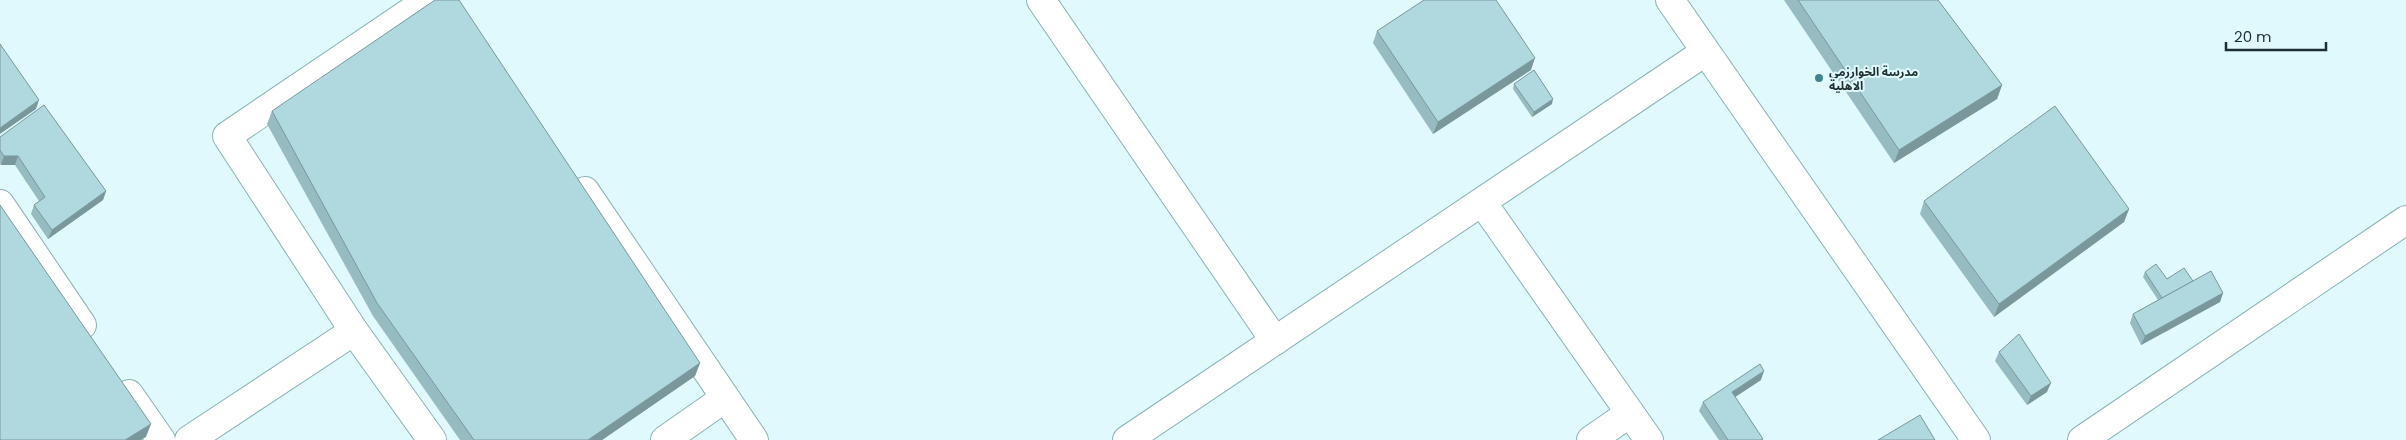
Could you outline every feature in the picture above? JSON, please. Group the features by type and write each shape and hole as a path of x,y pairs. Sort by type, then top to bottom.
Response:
{"street":[{"path":"428,0 227,136 354,331 432,440"},
{"path":"1041,0 1275,341"},
{"path":"1670,0 1976,440"},
{"path":"1127,440 1705,52"},
{"path":"572,171 754,440"},
{"path":"1482,202 1649,440"},
{"path":"0,204 94,342"},
{"path":"2082,440 2406,220"},
{"path":"189,440 354,331"},
{"path":"116,375 161,440"},
{"path":"665,440 725,398"},
{"path":"1591,440 1630,413"}],"building":[{"path":"435,0 459,0 700,363 588,440 474,440 377,303 272,111"},
{"path":"1424,0 1496,0 1535,58 1438,122 1377,31"},
{"path":"1798,0 1938,0 2002,85 1899,150"},
{"path":"0,44 39,100 0,128"},
{"path":"1534,70 1553,99 1534,112 1514,84"},
{"path":"44,105 106,191 52,230 34,205 45,197 18,156 4,156 0,150 0,137"},
{"path":"2055,106 2129,209 1999,304 1924,201"},
{"path":"0,205 151,424 125,440 0,440"},
{"path":"2156,264 2167,279 2184,268 2193,281 2162,298 2145,272"},
{"path":"2211,271 2223,293 2145,336 2133,314"},
{"path":"2019,334 2051,383 2031,396 1999,352"},
{"path":"1760,364 1764,371 1732,392 1763,439 1728,440 1703,402"},
{"path":"1920,415 1935,440 1878,440"}],"place":[{"name":"مدرسة الخوارزمي الاهلية","path":"1819,78"}]}
